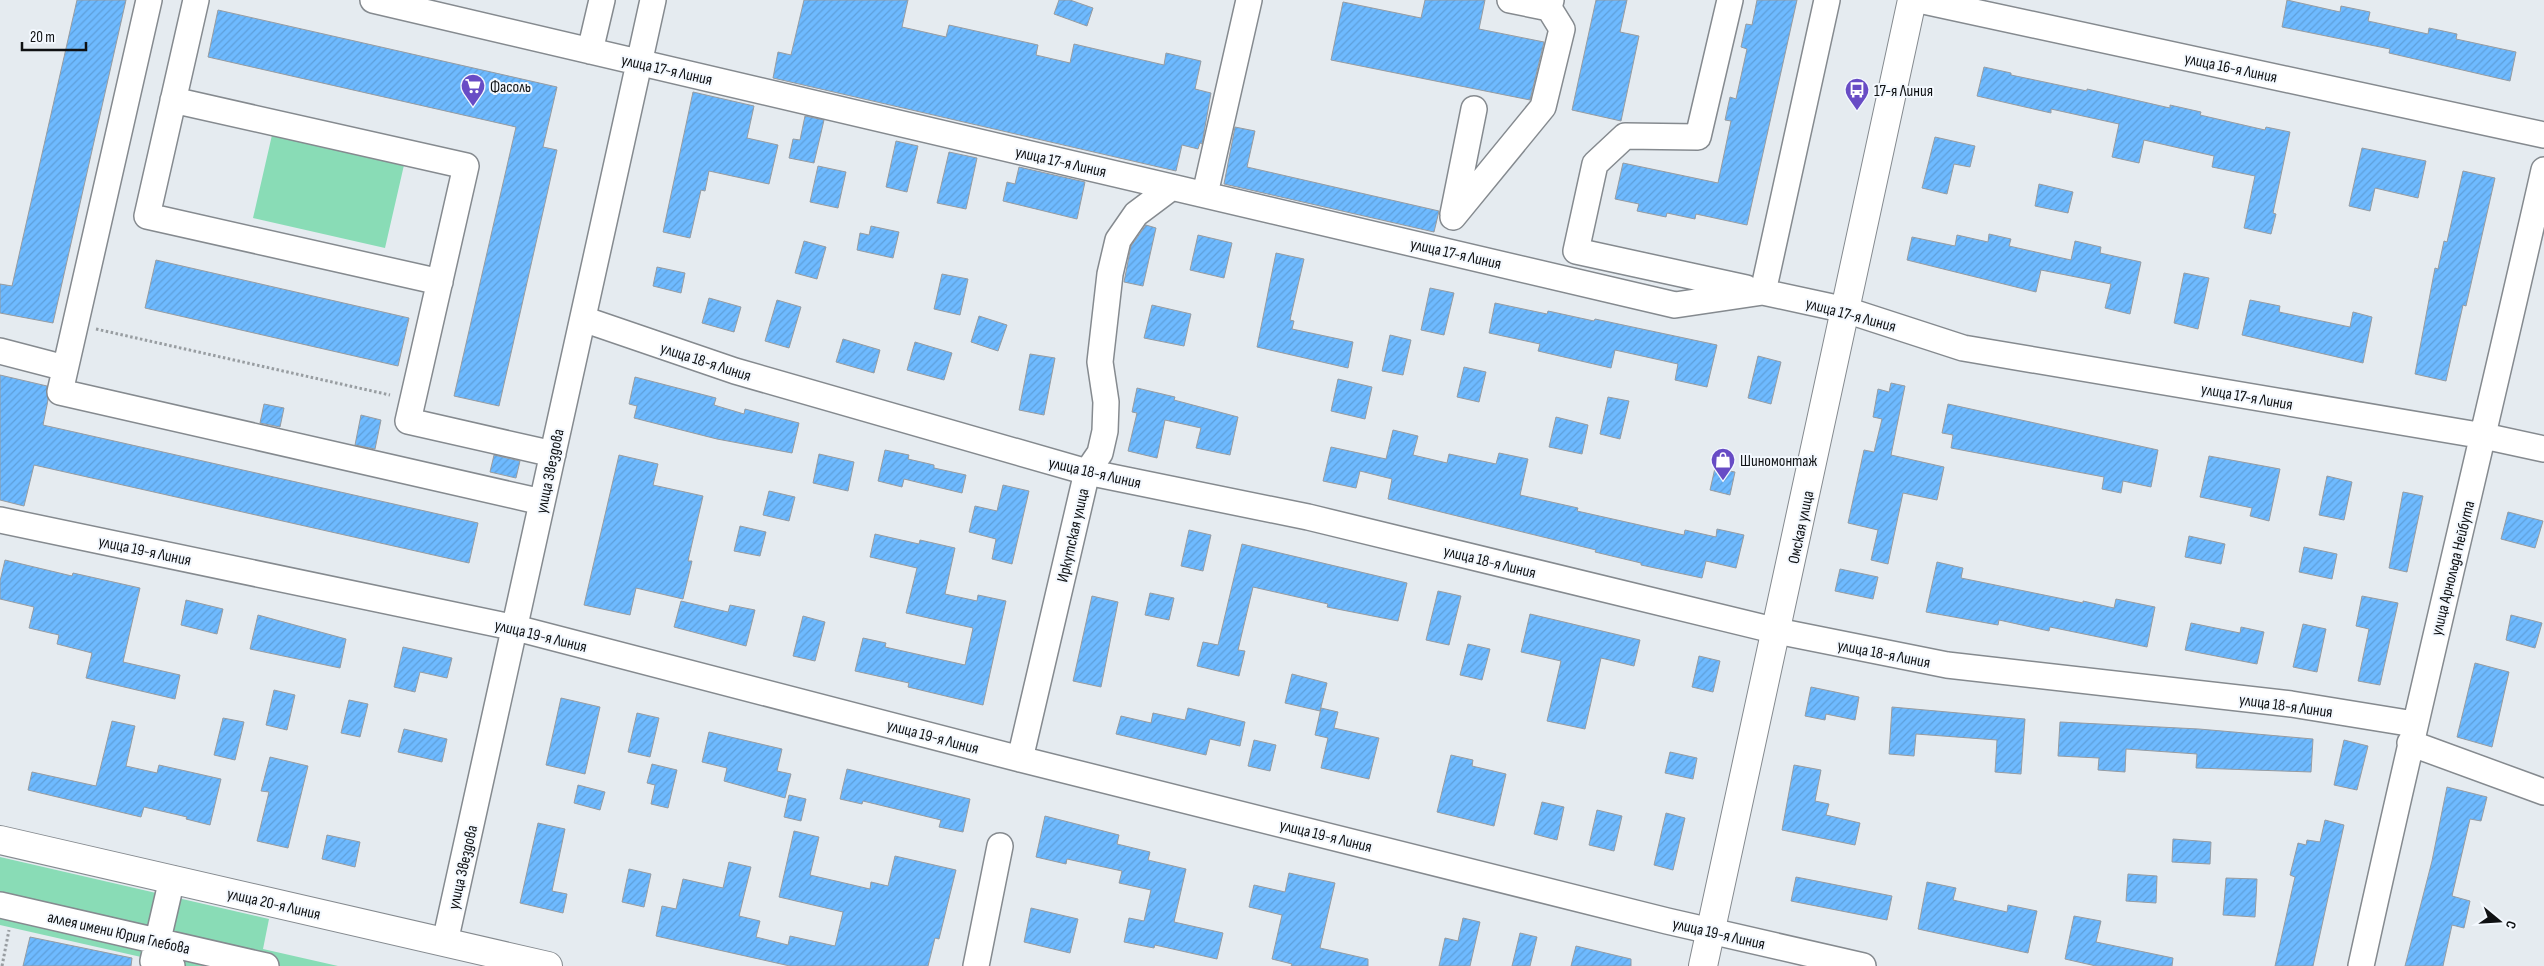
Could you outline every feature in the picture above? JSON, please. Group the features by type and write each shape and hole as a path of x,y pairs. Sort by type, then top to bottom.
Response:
{"main road":[{"name":"Омская улица","path":"1704,966 1912,0"},
{"name":"улица 20-я Линия","path":"0,840 445,942 476,958 548,966"}],"street":[{"path":"149,0 60,392 542,502"},
{"path":"196,0 147,216 440,282"},
{"name":"улица 17-я Линия","path":"373,0 1675,305 1763,292 1846,310 1963,348 2484,436 2544,450"},
{"path":"590,51 602,0"},
{"name":"улица Звездова","path":"445,942 516,628 653,0"},
{"path":"1205,194 1249,0"},
{"path":"1453,216 1544,107 1562,29 1550,4 1510,0"},
{"path":"1730,0 1698,137 1626,136 1595,164 1576,252 1763,292 1826,0"},
{"name":"улица 16-я Линия","path":"1919,0 2544,135"},
{"path":"173,100 466,166 408,421 553,454"},
{"path":"1446,251 1474,109"},
{"name":"улица Арнольда Нейбута","path":"2361,966 2412,734 2484,436 2544,170"},
{"name":"Иркутская улица","path":"1020,759 1087,472 1100,452 1105,431 1106,402 1100,362 1110,274 1118,240 1136,214 1172,187"},
{"name":"улица 18-я Линия","path":"583,319 735,372 1087,472 1308,517 1777,632 1947,665 2291,704 2412,734 2544,792"},
{"path":"0,351 65,368"},
{"name":"улица 19-я Линия","path":"0,520 516,628 1020,759 1712,932 1863,966"},
{"path":"976,966 1000,846"},
{"path":"172,880 153,962 172,966"},
{"name":"аллея имени Юрия Глебова","path":"7,907 266,966"}],"path":[{"path":"75,324 413,400"},
{"path":"2,966 7,907"}],"green space":[{"path":"272,135 404,165 385,248 253,218"},
{"path":"0,857 269,919 263,949 338,966 149,966 150,959 0,925"}],"building":[{"path":"77,0 126,0 53,323 0,313 0,284 12,286"},
{"path":"804,0 908,0 902,27 946,37 949,25 1038,45 1036,55 1070,63 1074,44 1164,65 1166,53 1201,61 1195,89 1211,93 1202,144 1200,143 1198,149 1182,145 1176,171 773,78 778,52 791,55"},
{"path":"1059,0 1070,0 1093,8 1087,26 1054,14"},
{"path":"1425,0 1485,0 1479,29 1544,42 1530,100 1331,60 1343,2 1421,18"},
{"path":"1596,0 1627,0 1620,32 1639,36 1621,121 1572,110"},
{"path":"1757,0 1797,0 1747,225 1696,214 1695,219 1667,213 1666,217 1637,211 1639,204 1615,199 1623,163 1718,183 1731,121 1725,120 1730,97 1736,99 1747,49 1741,47 1746,24 1752,25"},
{"path":"2287,0 2340,12 2341,6 2370,12 2368,21 2428,34 2429,28 2457,34 2456,39 2516,52 2510,81 2389,53 2390,49 2282,27"},
{"path":"218,10 557,87 543,147 557,150 499,406 454,396 516,127 208,57"},
{"path":"1984,67 2011,73 2011,75 2087,91 2087,89 2170,108 2170,105 2201,112 2200,115 2265,130 2266,127 2290,132 2273,213 2276,214 2271,234 2244,228 2255,176 2212,167 2214,156 2144,140 2139,163 2112,157 2119,124 2051,109 2051,113 1977,96"},
{"path":"693,92 754,106 747,138 778,145 769,184 709,171 705,191 701,190 690,238 663,232"},
{"path":"805,116 824,120 814,163 789,158 793,139 800,140"},
{"path":"1235,127 1255,131 1247,167 1439,211 1434,232 1224,184"},
{"path":"1935,137 1975,146 1970,167 1954,164 1947,194 1922,188"},
{"path":"896,141 918,146 907,192 886,187"},
{"path":"2362,148 2426,161 2418,198 2375,188 2370,211 2349,206"},
{"path":"949,152 977,158 966,209 937,203"},
{"path":"818,166 846,172 838,208 810,202"},
{"path":"1019,167 1085,182 1077,219 1003,201 1007,182 1015,184"},
{"path":"2463,171 2495,178 2466,306 2463,305 2446,381 2415,374 2435,268 2438,269 2444,241 2447,242"},
{"path":"2039,184 2073,192 2068,213 2035,206"},
{"path":"1146,225 1156,228 1143,286 1124,282 1131,246"},
{"path":"871,226 899,232 893,258 857,250 860,233 869,235"},
{"path":"1989,234 2011,239 2009,246 2071,260 2075,241 2101,247 2100,253 2141,262 2130,314 2105,308 2111,284 2041,270 2036,292 1907,260 1912,237 1955,246 1957,235 1988,242"},
{"path":"1198,235 1232,243 1224,278 1190,270"},
{"path":"804,241 826,247 817,279 795,273"},
{"path":"1276,253 1304,259 1290,320 1294,321 1292,329 1353,342 1348,368 1257,347"},
{"path":"156,260 409,318 398,366 145,308"},
{"path":"657,267 685,273 681,293 653,286"},
{"path":"2184,273 2209,278 2198,329 2174,323"},
{"path":"942,274 968,279 960,315 934,309"},
{"path":"1430,288 1454,293 1444,335 1421,330"},
{"path":"709,298 741,307 734,332 702,323"},
{"path":"777,300 801,307 789,348 765,341"},
{"path":"2250,300 2280,306 2279,312 2350,327 2353,312 2372,317 2363,363 2242,335"},
{"path":"1495,303 1547,314 1548,311 1594,321 1595,319 1717,345 1707,387 1675,380 1678,364 1615,350 1611,368 1538,351 1540,344 1489,333"},
{"path":"1152,305 1191,314 1184,346 1144,338"},
{"path":"979,316 1007,325 998,351 971,342"},
{"path":"1390,335 1411,340 1403,375 1382,371"},
{"path":"843,339 880,350 874,373 836,362"},
{"path":"915,342 952,353 944,380 907,370"},
{"path":"1030,354 1055,358 1044,415 1019,410"},
{"path":"1758,356 1781,362 1771,404 1748,398"},
{"path":"1464,367 1486,372 1479,402 1457,397"},
{"path":"0,375 47,386 48,400 43,425 478,523 469,563 34,465 24,506 0,500"},
{"path":"635,377 716,398 714,405 744,414 745,409 799,423 792,453 717,439 634,418 637,406 629,404"},
{"path":"1338,379 1372,387 1365,419 1331,411"},
{"path":"1891,383 1905,386 1891,455 1944,467 1937,500 1903,493 1888,564 1871,560 1878,530 1848,523 1864,450 1874,452 1882,419 1873,417 1878,389 1889,392"},
{"path":"1137,388 1175,397 1174,400 1238,417 1230,455 1196,448 1201,428 1165,420 1157,458 1128,451 1137,413 1132,412"},
{"path":"1608,397 1629,401 1620,439 1600,434"},
{"path":"264,404 284,408 280,427 260,423"},
{"path":"1948,404 2158,450 2151,487 2123,481 2121,493 2102,489 2104,477 1951,448 1953,435 1942,433"},
{"path":"361,415 381,420 375,449 355,445"},
{"path":"1556,417 1588,425 1582,454 1549,447"},
{"path":"1393,430 1418,436 1413,455 1447,463 1449,454 1496,464 1499,453 1528,459 1520,495 1578,508 1577,511 1684,535 1685,530 1716,537 1717,529 1744,535 1736,568 1706,561 1702,578 1641,565 1641,563 1595,552 1596,550 1388,499 1392,479 1360,471 1356,488 1323,481 1331,447 1386,459"},
{"path":"885,450 909,455 908,459 934,465 934,468 966,475 962,493 904,479 902,487 878,481"},
{"path":"819,454 854,462 848,491 813,483"},
{"path":"494,455 520,461 516,478 490,472"},
{"path":"619,455 658,464 653,485 703,496 688,561 692,561 683,599 636,588 630,615 584,605"},
{"path":"2209,456 2280,469 2269,521 2250,516 2252,508 2200,497"},
{"name":"Шиномонтаж","path":"1715,468 1735,472 1730,495 1710,490"},
{"path":"2327,476 2352,482 2344,520 2319,515"},
{"path":"1003,485 1029,491 1012,564 992,559 996,539 969,532 975,506 997,511"},
{"path":"769,491 795,497 789,521 763,515"},
{"path":"2403,492 2423,496 2407,572 2389,568"},
{"path":"2508,512 2543,521 2535,548 2501,539"},
{"path":"740,526 766,532 760,556 734,551"},
{"path":"1189,530 1211,535 1203,571 1181,566"},
{"path":"875,534 919,544 920,540 955,548 945,594 977,601 978,595 1006,601 983,705 908,687 909,683 855,671 863,638 886,643 885,647 965,665 973,628 906,613 917,568 870,557"},
{"path":"2189,536 2225,544 2221,564 2185,557"},
{"path":"1242,544 1407,583 1398,621 1327,607 1328,604 1253,587 1238,650 1245,651 1239,676 1197,666 1203,642 1218,645"},
{"path":"2304,547 2337,554 2332,579 2299,572"},
{"path":"5,560 72,576 73,573 140,588 123,662 180,675 175,699 86,678 92,653 57,644 59,635 29,628 34,607 0,599 0,581"},
{"path":"1937,562 1963,568 1961,578 2114,608 2116,599 2155,607 2147,647 2050,627 2049,631 1999,620 1998,625 1926,612"},
{"path":"1840,569 1878,577 1873,599 1835,591"},
{"path":"1438,591 1461,596 1449,645 1426,640"},
{"path":"1150,593 1174,598 1169,620 1145,615"},
{"path":"1092,596 1118,602 1101,687 1073,681"},
{"path":"2362,596 2398,603 2380,685 2358,681 2369,629 2356,626"},
{"path":"186,600 223,609 217,634 181,625"},
{"path":"681,601 728,612 730,605 755,610 746,646 674,627"},
{"path":"1530,614 1640,640 1634,666 1601,658 1585,729 1547,721 1561,661 1521,652"},
{"path":"258,615 346,639 340,668 250,649"},
{"path":"2511,615 2542,623 2535,648 2506,640"},
{"path":"803,616 825,622 815,661 793,656"},
{"path":"2191,623 2240,633 2241,627 2264,632 2257,664 2185,650"},
{"path":"2303,624 2326,629 2317,672 2293,667"},
{"path":"1468,644 1490,649 1482,680 1460,675"},
{"path":"403,647 452,658 447,678 420,672 415,692 394,687"},
{"path":"1699,656 1720,661 1713,692 1692,687"},
{"path":"2475,663 2509,672 2492,747 2457,737"},
{"path":"1292,674 1327,683 1320,711 1285,703"},
{"path":"1811,687 1859,697 1855,720 1826,714 1825,720 1805,716"},
{"path":"274,690 295,695 287,730 266,725"},
{"path":"561,698 600,707 585,774 546,765"},
{"path":"349,700 368,704 360,737 341,733"},
{"path":"1892,707 2025,719 2021,774 1995,772 1997,740 1916,734 1914,756 1889,754"},
{"path":"1188,708 1245,722 1240,746 1210,739 1206,755 1116,734 1121,716 1151,723 1153,713 1185,720"},
{"path":"1321,708 1338,712 1334,728 1379,738 1369,779 1321,768 1328,738 1315,735"},
{"path":"637,713 659,718 650,757 628,752"},
{"path":"223,718 244,722 235,760 214,755"},
{"path":"112,721 135,726 126,766 157,773 159,765 221,779 210,825 186,819 187,817 144,807 141,817 28,790 32,772 96,786"},
{"path":"2060,722 2199,729 2313,739 2311,772 2196,768 2197,754 2126,749 2125,772 2098,770 2099,758 2058,756"},
{"path":"404,729 447,739 442,762 398,752"},
{"path":"709,732 782,749 777,771 791,774 785,798 724,781 727,768 702,762"},
{"path":"1254,740 1276,745 1270,771 1248,766"},
{"path":"2344,740 2368,746 2357,790 2334,785"},
{"path":"1670,752 1697,758 1693,779 1665,773"},
{"path":"1451,755 1473,760 1472,766 1506,774 1494,826 1437,812"},
{"path":"270,757 308,766 288,848 257,841 269,792 261,791"},
{"path":"652,764 677,770 668,808 651,804 655,785 647,783"},
{"path":"1794,765 1821,770 1815,801 1829,804 1826,815 1860,823 1855,845 1782,830"},
{"path":"847,769 970,799 963,832 939,827 941,820 863,801 862,804 840,799"},
{"path":"578,785 605,792 600,810 574,803"},
{"path":"2447,787 2487,797 2481,821 2470,819 2452,896 2470,901 2464,928 2452,925 2443,966 2405,966 2432,861"},
{"path":"789,795 806,799 801,821 784,817"},
{"path":"1542,802 1564,807 1557,840 1534,834"},
{"path":"1597,810 1622,816 1614,851 1589,845"},
{"path":"1666,813 1685,818 1673,870 1654,865"},
{"path":"1045,816 1119,835 1117,844 1150,852 1148,860 1186,869 1174,922 1223,933 1217,959 1155,945 1154,948 1124,942 1129,918 1144,921 1151,890 1119,883 1122,871 1067,859 1066,864 1036,857"},
{"path":"2325,820 2344,825 2313,966 2275,966 2295,877 2290,875 2298,843 2306,845 2307,840 2320,842"},
{"path":"538,823 565,829 552,891 567,894 563,913 520,903"},
{"path":"794,831 819,837 810,875 870,889 871,882 888,886 895,856 956,870 939,939 935,938 928,966 790,966 656,936 662,906 676,909 683,879 723,888 729,862 751,867 739,916 760,921 756,937 788,945 790,936 835,946 843,912 779,897"},
{"path":"327,835 360,842 355,867 322,859"},
{"path":"2173,839 2211,842 2210,864 2172,862"},
{"path":"629,869 651,874 644,907 622,902"},
{"path":"1289,873 1335,883 1320,948 1368,959 1368,966 1291,966 1292,964 1272,959 1282,915 1249,907 1254,885 1285,892"},
{"path":"2128,874 2157,876 2156,903 2126,901"},
{"path":"1796,877 1892,896 1887,920 1791,901"},
{"path":"2226,878 2257,879 2255,917 2223,915"},
{"path":"1927,882 1956,888 1953,900 2007,912 2008,905 2037,911 2028,953 1918,929"},
{"path":"1031,908 1078,919 1070,953 1024,942"},
{"path":"2074,916 2101,921 2096,942 2173,958 2172,966 2096,966 2065,959"},
{"path":"1463,918 1480,922 1470,966 1439,966 1445,938 1458,941"},
{"path":"1520,933 1537,937 1530,966 1512,966"},
{"path":"30,937 132,958 131,966 23,966"},
{"path":"1576,946 1631,959 1631,966 1571,966"}],"place":[{"name":"Фасоль","path":"473,107"},
{"name":"17-я Линия","path":"1857,111"},
{"name":"Шиномонтаж","path":"1723,481"}]}
